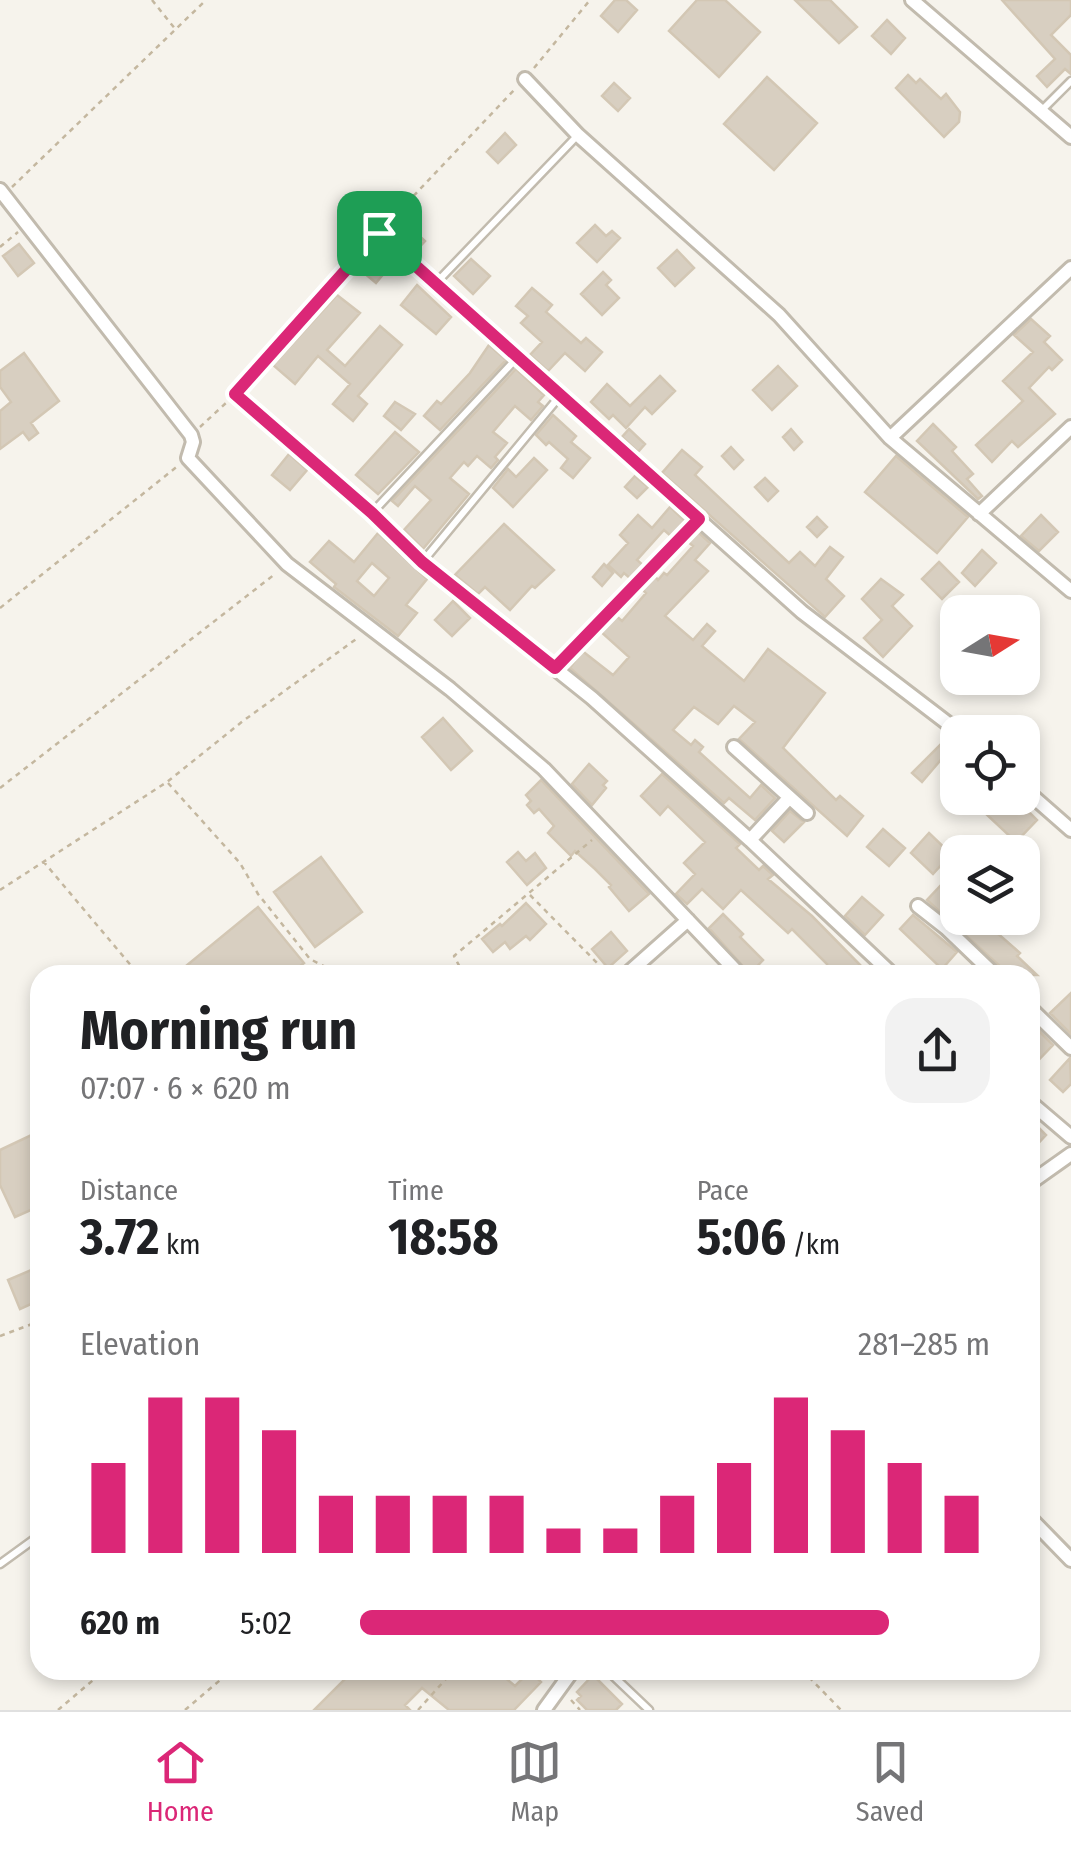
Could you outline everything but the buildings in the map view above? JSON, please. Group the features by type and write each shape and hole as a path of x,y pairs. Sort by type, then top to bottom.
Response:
{"street":[{"path":"912,0 1071,137"},
{"path":"525,80 578,135 779,315 890,438 1071,591"},
{"path":"2,192 191,435 188,458 287,564 499,729 605,830 731,965"},
{"path":"379,233 802,612 940,717"},
{"path":"890,438 1071,268"},
{"path":"235,394 372,513 422,562 555,668 750,840 882,965"},
{"path":"978,514 1071,427"},
{"path":"734,747 807,813"},
{"path":"750,840 789,798"},
{"path":"1040,803 1071,830"},
{"path":"918,906 985,965"},
{"path":"637,965 688,920"},
{"path":"1040,1018 1071,1048"},
{"path":"1040,1111 1071,1137"},
{"path":"1040,1176 1071,1154"},
{"path":"1040,1528 1071,1560"},
{"path":"544,1710 566,1680"}],"lane":[{"path":"1042,111 1071,81"},
{"path":"434,285 578,135"},
{"path":"372,513 517,358"},
{"path":"422,562 560,396"},
{"path":"555,668 699,519"},
{"path":"0,1564 30,1542"},
{"path":"618,1680 649,1710"}],"path":[{"path":"152,0 177,30"},
{"path":"2,192 206,0"},
{"path":"191,435 235,394 379,233 525,80 590,0"},
{"path":"0,247 26,225"},
{"path":"0,608 188,458"},
{"path":"0,788 287,564"},
{"path":"0,890 167,782 372,628"},
{"path":"167,782 240,862 258,894 310,958 323,965"},
{"path":"459,965 454,956 605,830"},
{"path":"43,860 130,965"},
{"path":"529,894 600,965"},
{"path":"0,1336 30,1324"},
{"path":"58,1710 93,1680"},
{"path":"186,1710 220,1680"},
{"path":"418,1710 445,1680"},
{"path":"812,1680 841,1710"}],"route":[{"path":"379,233 699,519 555,668 422,562 372,513 235,394 379,233"}]}
